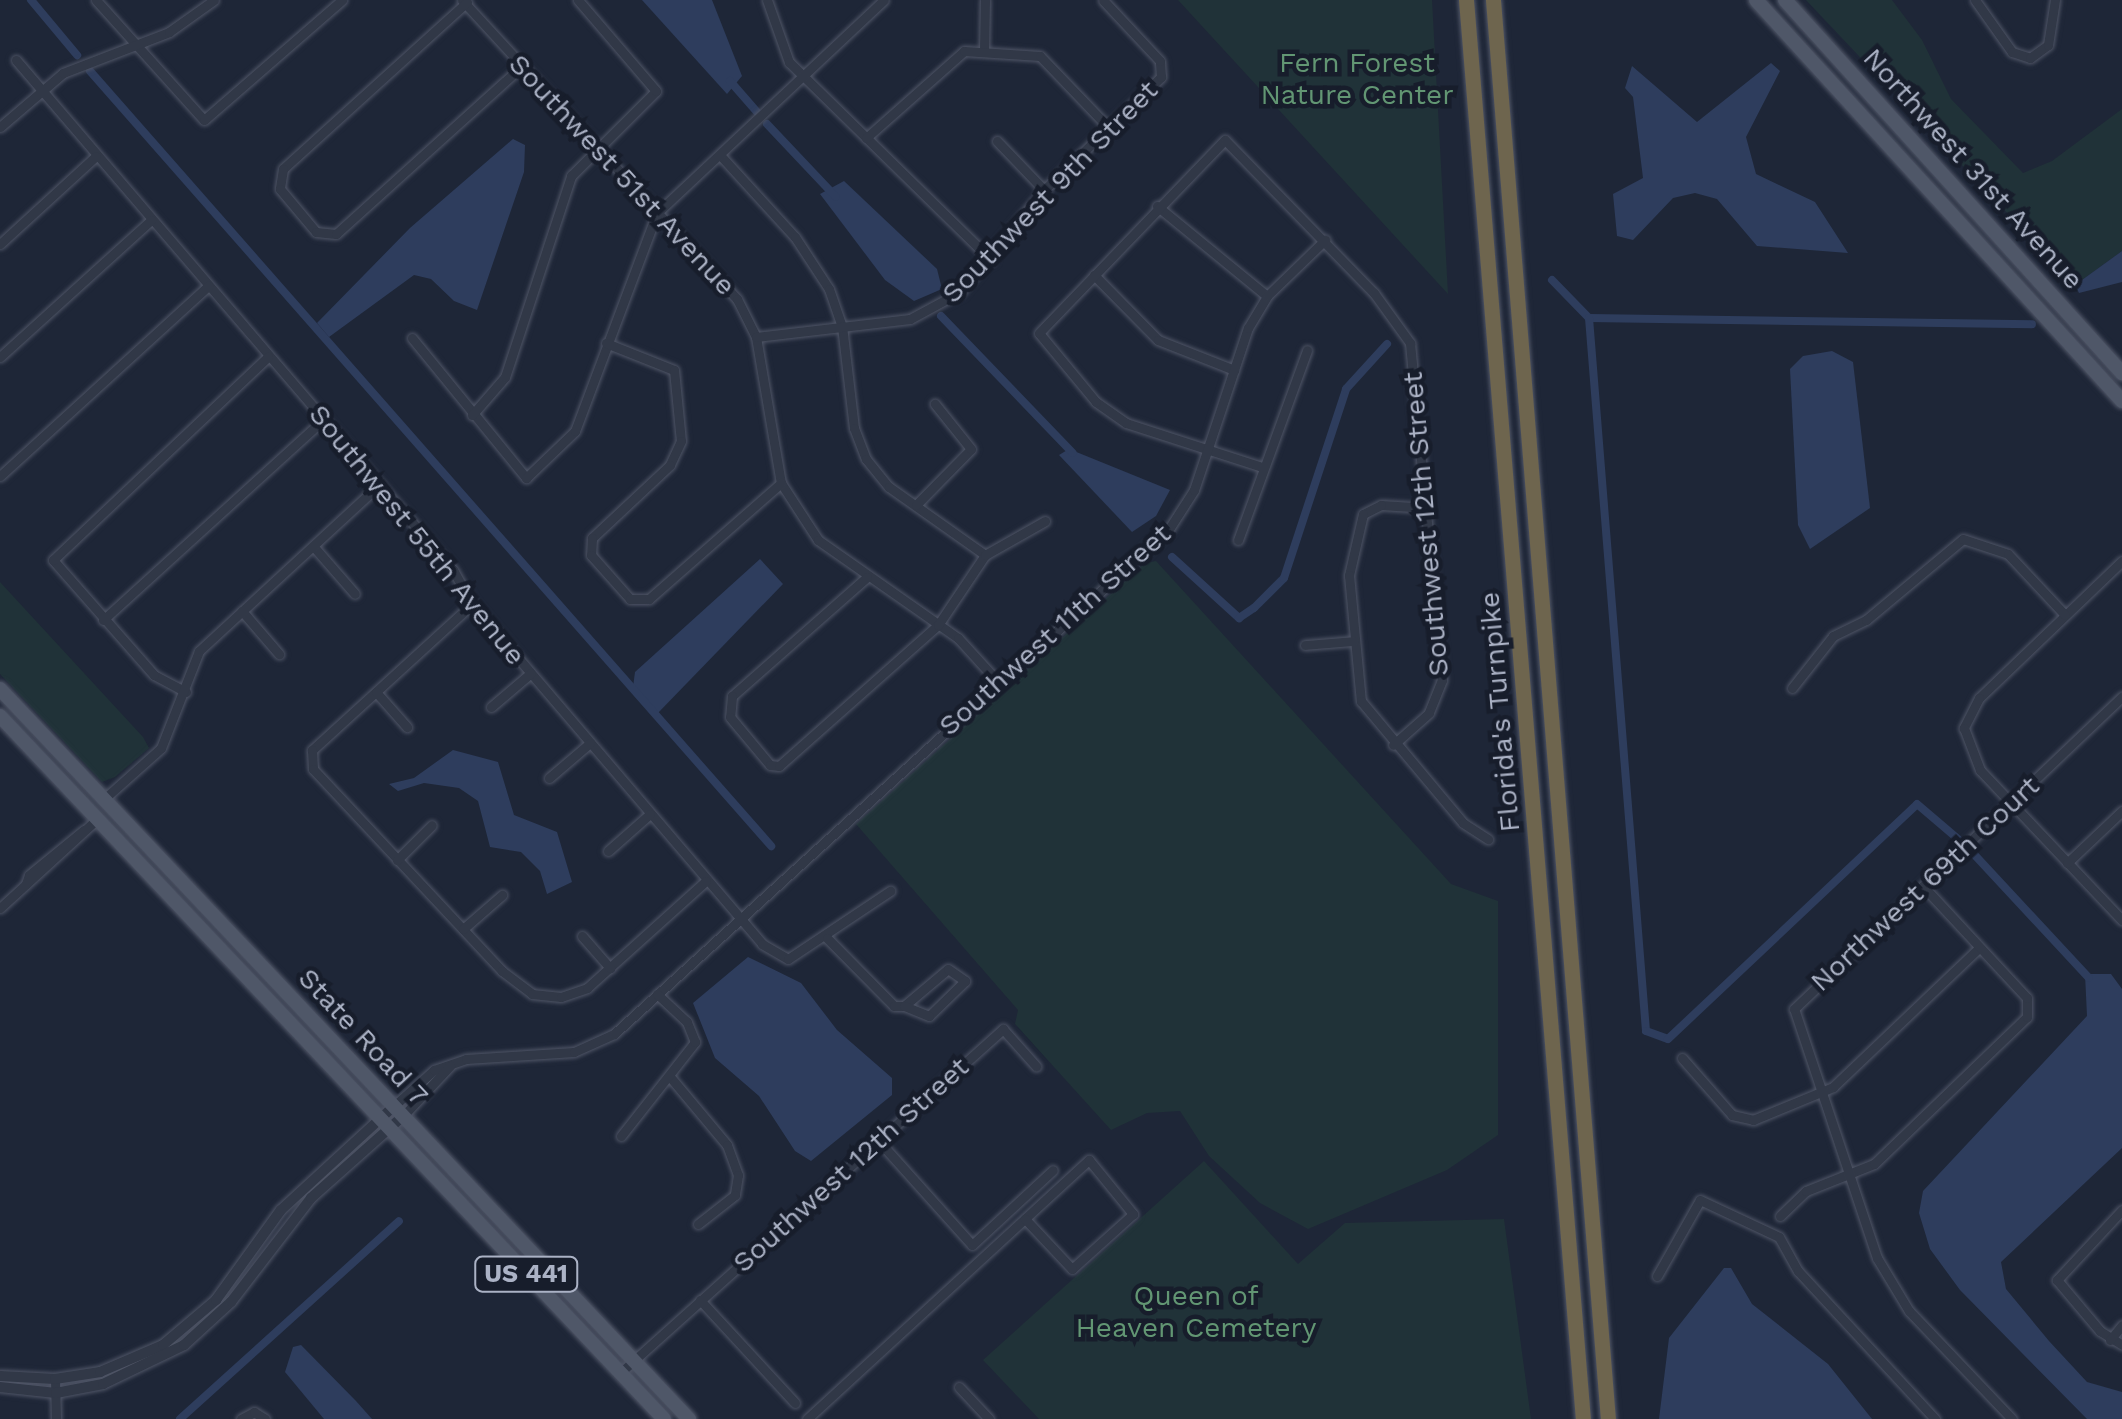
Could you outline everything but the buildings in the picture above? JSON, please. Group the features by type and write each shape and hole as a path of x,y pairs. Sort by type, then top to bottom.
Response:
{"highway":[{"name":"Florida's Turnpike","path":"1466,0 1583,1419"},
{"name":"Florida's Turnpike","path":"1493,0 1608,1419"}],"main road":[{"path":"1756,0 2122,401"},
{"name":"Northwest 31st Avenue","path":"1785,0 2122,373"},
{"name":"State Road 7","path":"0,689 689,1419"},
{"name":"State Road 7","path":"0,716 664,1419"},
{"path":"66,786 88,800 104,800"},
{"path":"96,818 127,824"},
{"path":"206,934 235,955 255,958"}],"street":[{"path":"96,0 204,120 342,0"},
{"path":"0,128 41,90 84,62 170,32 214,0"},
{"path":"472,415 505,377 571,176 656,91 578,0"},
{"path":"767,0 780,48 804,79 991,260"},
{"path":"412,338 526,478 575,431 657,213 884,0"},
{"path":"984,51 985,0"},
{"name":"Southwest 9th Street","path":"756,337 910,319 944,305 991,260 1044,190 1111,130 1163,70 1103,0"},
{"path":"1974,0 2012,52 2040,55 2052,33 2055,0"},
{"path":"465,1 277,180 325,237 522,66"},
{"name":"Southwest 51st Avenue","path":"465,1 737,299 756,337 780,483 818,540 938,624 998,682"},
{"path":"866,138 964,51 1040,56 1111,130"},
{"name":"Southwest 55th Avenue","path":"16,60 453,570 472,604 740,919"},
{"path":"1262,467 1208,446 1126,423 1096,402 1040,333 1157,206 1225,140 1324,240"},
{"path":"998,141 1044,190"},
{"path":"720,155 814,260 842,326 854,428 866,459 916,505 985,555"},
{"path":"0,244 96,156"},
{"path":"1157,206 1267,296"},
{"path":"0,357 150,220"},
{"name":"Southwest 11th Street","path":"398,1111 450,1066 494,1053 574,1052 614,1034 1168,529 1194,490 1234,370 1267,296 1324,240"},
{"name":"Southwest 12th Street","path":"1324,240 1410,344 1442,680 1429,714 1393,746"},
{"path":"1094,275 1158,340 1234,370"},
{"path":"0,476 208,286"},
{"path":"606,343 674,370 681,442 670,466 590,546 592,556 638,603 780,483"},
{"path":"1238,540 1307,350"},
{"path":"186,692 164,684 53,560 56,551 268,357"},
{"path":"916,505 971,449 936,404"},
{"path":"103,620 324,419"},
{"path":"104,800 161,748 199,651 380,484"},
{"path":"1428,508 1381,504 1363,514 1349,575 1360,701 1393,746 1463,824 1488,839"},
{"path":"866,577 732,696 727,710 770,765 779,766 938,624 985,555 1045,521"},
{"path":"1792,688 1834,636 1866,620 1964,539 2008,554 2065,615"},
{"path":"314,547 355,594"},
{"path":"2122,561 1979,698 1964,728 1969,753 2010,804 2122,920"},
{"path":"472,604 308,760 519,987 542,997 588,988 706,881"},
{"path":"242,611 280,654"},
{"path":"1305,645 1354,641"},
{"path":"490,707 531,674"},
{"path":"376,692 407,726"},
{"name":"Northwest 69th Court","path":"1821,1094 1794,1009 2122,698"},
{"path":"549,778 590,743"},
{"path":"2068,863 2122,811"},
{"path":"608,851 650,814"},
{"path":"0,908 26,884 28,875 96,818"},
{"path":"397,860 432,826"},
{"path":"1780,1216 1806,1191 1874,1164 2030,1008 1924,886"},
{"path":"740,919 768,950 788,959 827,938 850,914 890,891"},
{"path":"464,929 502,895"},
{"path":"582,936 610,968"},
{"path":"827,938 894,1006 929,1016 965,980 948,969 904,1006"},
{"path":"1682,1058 1742,1121 1821,1094 1979,948"},
{"path":"621,1136 644,1101 671,1078 692,1051 694,1033 657,994"},
{"name":"Southwest 12th Street","path":"620,1372 1003,1029 1036,1066"},
{"path":"671,1078 728,1146 738,1175 735,1194 698,1224"},
{"path":"1821,1094 1876,1258 1909,1311 2012,1419"},
{"path":"1,1382 56,1393 132,1374 197,1336 311,1198 398,1111"},
{"path":"1,1382 55,1380 126,1364 195,1320 224,1292 281,1210 386,1123"},
{"path":"878,1139 972,1245 1053,1170"},
{"path":"807,1419 1089,1160 1133,1214 1072,1269 1025,1219"},
{"path":"1658,1276 1700,1200 1779,1238 1798,1271 1935,1419"},
{"path":"2122,1210 2057,1280 2110,1340 2122,1345"},
{"path":"700,1300 795,1403"},
{"path":"2110,1340 2122,1325"},
{"path":"55,1380 56,1419"},
{"path":"959,1387 989,1419"},
{"path":"970,1419 980,1410"},
{"path":"241,1419 254,1412 265,1419"}],"green space":[{"name":"Fern Forest Nature Center","path":"1178,0 1432,0 1448,294"},
{"path":"1806,0 1892,0 1922,40 1951,99 2023,173 2052,161 2122,109 2122,251 2075,285"},
{"path":"1156,561 1451,884 1498,901 1498,1135 1447,1170 1308,1229 1260,1203 1209,1156 1180,1111 1147,1113 1111,1130 1015,1024 1018,1010 856,824 1145,563"},
{"path":"0,582 143,737 149,748 115,777 102,782 0,674"},
{"name":"Queen of Heaven Cemetery","path":"1204,1161 1298,1264 1345,1223 1504,1219 1531,1419 1039,1419 983,1360"}],"water":[{"path":"642,0 712,0 742,76 727,94"},
{"path":"1771,63 1780,71 1746,137 1756,174 1815,202 1848,253 1757,246 1717,199 1695,193 1673,198 1633,240 1617,236 1613,194 1643,178 1633,97 1625,88 1632,66 1697,122"},
{"path":"513,139 525,145 524,172 477,310 454,301 431,279 414,275 329,337 317,323 410,228"},
{"path":"844,181 937,269 942,289 914,301 885,280 820,194"},
{"path":"2122,251 2122,282 2079,293 2075,285"},
{"path":"1832,351 1853,362 1870,508 1810,549 1798,525 1790,369 1803,356"},
{"path":"1069,449 1170,490 1156,516 1132,532 1059,455"},
{"path":"760,559 783,584 657,714 633,687 635,672"},
{"path":"453,750 498,762 514,815 557,832 572,882 547,894 540,871 521,852 490,847 478,801 459,788 424,783 398,791 389,784 414,778"},
{"path":"748,957 801,983 837,1030 892,1078 892,1095 811,1161 795,1151 759,1096 715,1058 693,1003"},
{"path":"2085,974 2111,974 2122,989 2122,1148 2001,1262 2006,1289 2087,1382 2122,1392 2122,1419 2087,1419 1960,1290 1930,1249 1919,1213 1923,1191 2087,1016"},
{"path":"1724,1268 1731,1268 1752,1304 1828,1364 1872,1419 1659,1419 1669,1338"},
{"path":"301,1345 372,1419 324,1419 285,1372 293,1347"}],"waterway":[{"path":"31,0 77,55"},
{"path":"90,71 771,846"},
{"path":"730,81 757,112"},
{"path":"767,124 836,197"},
{"path":"1552,280 1589,318 2032,324"},
{"path":"941,316 1073,453"},
{"path":"1589,318 1646,1031 1668,1039 1917,804 1958,839"},
{"path":"1172,557 1239,618 1254,608 1284,578 1346,389 1387,344"},
{"path":"1971,851 2089,978"},
{"path":"180,1419 399,1221"}]}
